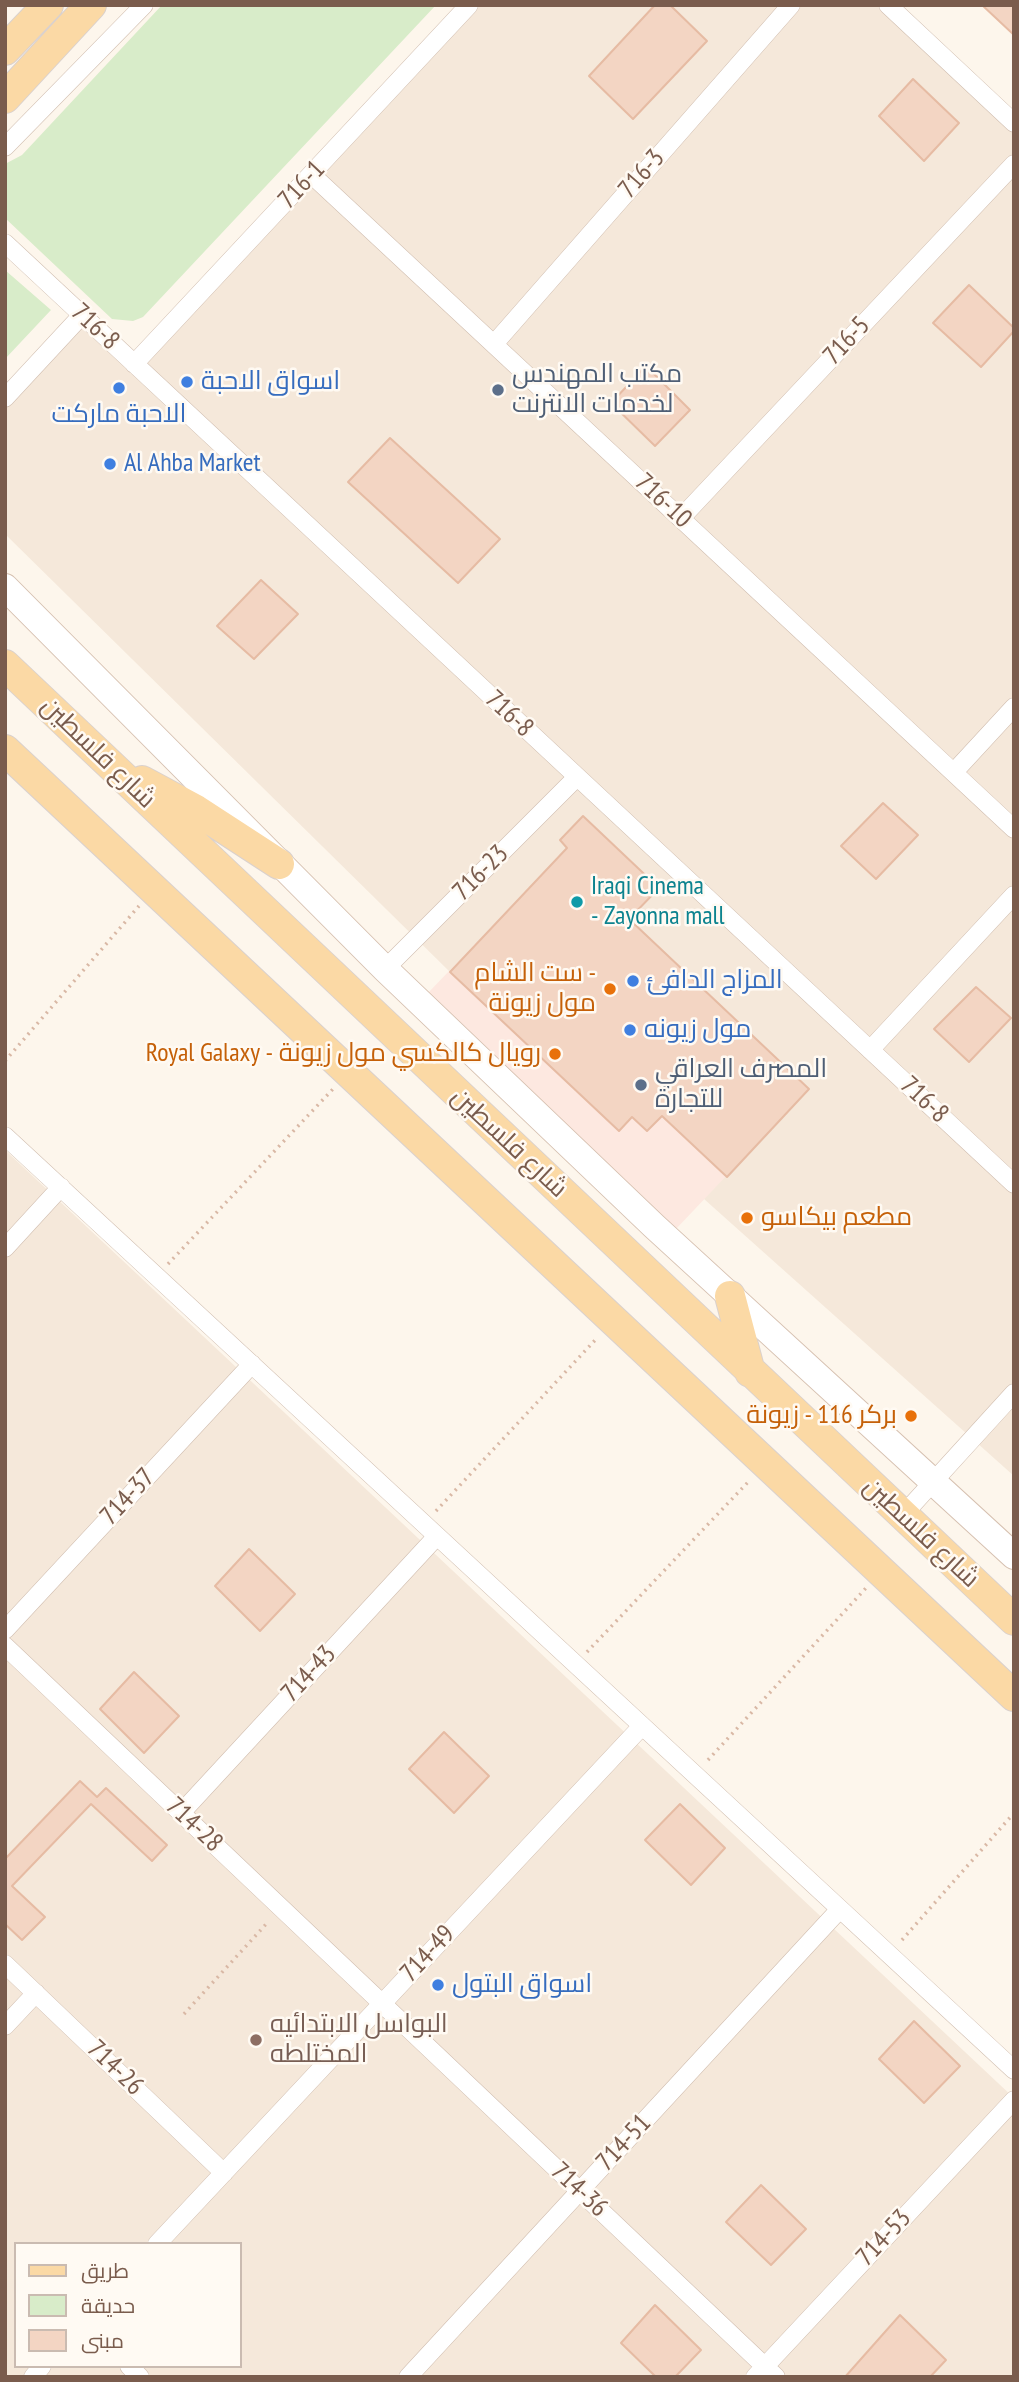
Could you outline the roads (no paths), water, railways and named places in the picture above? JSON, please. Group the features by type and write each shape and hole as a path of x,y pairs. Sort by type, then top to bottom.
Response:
{"main road":[{"path":"5,50 48,5"},
{"path":"5,99 91,5"},
{"name":"شارع فلسطين","path":"5,665 1014,1620"},
{"path":"5,751 1014,1696"},
{"path":"109,764 196,810 279,864"},
{"path":"730,1296 750,1372"}],"street":[{"path":"5,146 144,5"},
{"name":"716-1","path":"134,364 469,5"},
{"name":"716-3","path":"494,344 791,5"},
{"path":"888,5 1014,123"},
{"name":"716-5","path":"681,518 1014,164"},
{"name":"716-10","path":"312,174 1014,828"},
{"name":"716-8","path":"5,243 1014,1184"},
{"path":"5,398 82,315"},
{"path":"5,587 385,969 654,1226 1014,1556"},
{"path":"954,772 1014,707"},
{"name":"716-23","path":"385,969 577,776"},
{"path":"870,1050 1014,895"},
{"path":"5,1136 1014,2070"},
{"path":"5,1248 61,1187"},
{"name":"714-37","path":"5,1630 251,1364"},
{"path":"902,1516 1014,1393"},
{"name":"714-43","path":"181,1813 431,1530"},
{"name":"714-28","path":"5,1646 382,2004"},
{"name":"714-49","path":"159,2242 642,1726"},
{"name":"714-51","path":"408,2377 840,1909"},
{"name":"714-26","path":"5,1964 224,2173"},
{"path":"5,2026 36,1993"},
{"name":"714-36","path":"382,2004 580,2190 765,2373"},
{"name":"714-53","path":"765,2373 1014,2100"}],"place":[{"name":"اسواق الاحبة","path":"187,382"},
{"name":"الاحبة ماركت","path":"119,388"},
{"name":"مكتب المهندس لخدمات الانترنت","path":"498,390"},
{"name":"Al Ahba Market","path":"110,464"},
{"name":"Iraqi Cinema - Zayonna mall","path":"577,902"},
{"name":"المزاج الدافئ","path":"633,981"},
{"name":"ست الشام - مول زيونة","path":"610,989"},
{"name":"مول زيونه","path":"630,1030"},
{"name":"Royal Galaxy - رويال كالكسي مول زيونة","path":"555,1054"},
{"name":"المصرف العراقي للتجارة","path":"641,1085"},
{"name":"مطعم بيكاسو","path":"747,1218"},
{"name":"بركر 116 - زيونة","path":"911,1416"},
{"name":"اسواق البتول","path":"438,1985"},
{"name":"البواسل الابتدائيه المختلطه","path":"256,2040"}]}
